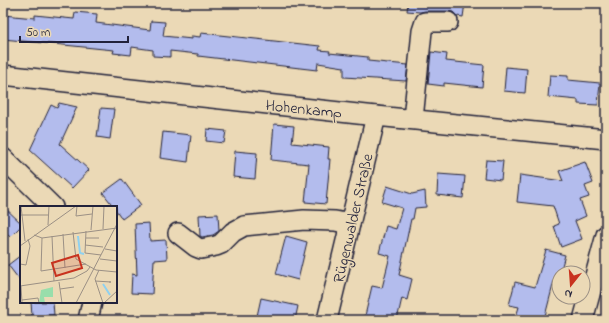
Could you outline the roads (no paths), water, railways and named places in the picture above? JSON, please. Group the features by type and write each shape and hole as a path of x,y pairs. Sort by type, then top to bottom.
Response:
{"street":[{"path":"413,119 422,31 425,22 448,22"},
{"name":"Hohenkamp","path":"3,75 376,116 606,139"},
{"name":"Rügenwalder Straße","path":"327,320 376,116"},
{"path":"3,158 52,206"},
{"path":"178,233 196,247 201,249 221,244 233,232 244,226 304,220 335,221 350,224"},
{"path":"583,320 606,235"},
{"path":"88,320 92,303"}]}
